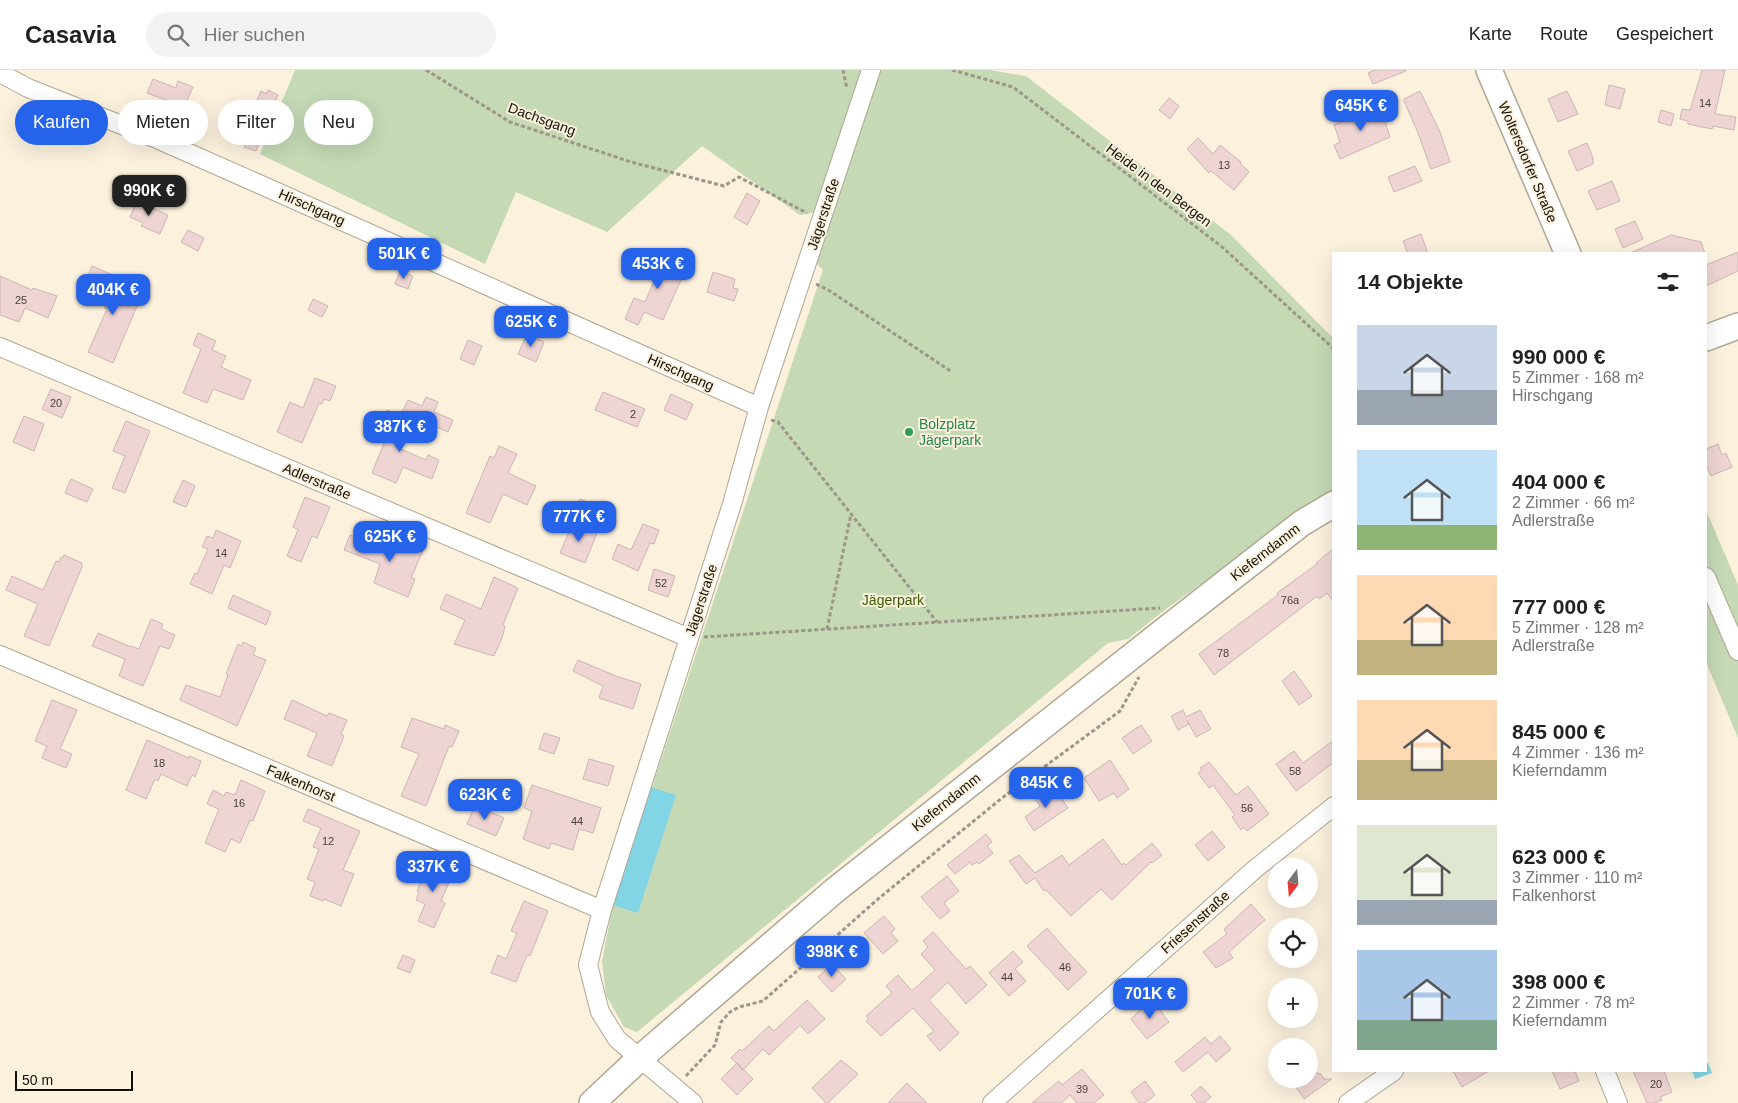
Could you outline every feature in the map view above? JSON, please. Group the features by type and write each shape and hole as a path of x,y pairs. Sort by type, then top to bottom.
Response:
{"street":[{"name":"Jägerstraße","path":"693,1103 617,1039 600,1012 588,965 602,910 732,504 758,411 872,70"},
{"name":"Woltersdorfer Straße","path":"1489,70 1567,252"},
{"name":"Hirschgang","path":"0,73 28,88 157,139 251,180 758,411"},
{"path":"1707,338 1738,326"},
{"name":"Adlerstraße","path":"0,347 689,638"},
{"name":"Kieferndamm","path":"640,1059 834,891 1302,523 1332,505"},
{"path":"1707,579 1738,651"},
{"name":"Falkenhorst","path":"0,655 602,910"},
{"name":"Friesenstraße","path":"992,1103 1255,869 1332,808"},
{"path":"592,1103 640,1059"},
{"path":"1348,1103 1393,1072"},
{"path":"1605,1072 1618,1103"}],"path":[{"name":"Dachsgang","path":"426,70 510,122 631,162 724,186 739,177 820,221"},
{"name":"Heide in den Bergen","path":"952,70 1013,87 1221,246 1332,346"},
{"path":"802,277 830,291 952,372"},
{"path":"758,411 778,422 922,606 937,622"},
{"path":"827,629 851,514"},
{"path":"689,638 1165,608 1174,614 1170,626"},
{"path":"674,1088 715,1044 721,1022 730,1012 739,1007 763,1000 878,899 1002,798 1120,711 1139,678 1146,672"}],"green space":[{"path":"295,70 862,70 817,212 800,215 702,146 607,232 516,192 485,264 260,154 264,145 294,145 294,100 282,100"},
{"name":"Jägerpark","path":"877,70 989,70 1026,76 1231,235 1332,337 1332,490 1166,609 1128,639 1108,643 637,1032 624,1027 606,995 602,961 613,905 823,270 814,261"},
{"path":"1707,512 1738,585 1738,738 1707,664"}],"water":[{"path":"651,787 676,795 638,913 613,905"},
{"path":"1708,1063 1712,1073 1695,1079 1692,1072 1707,1072"}],"building":[{"path":"1375,70 1406,71 1373,84 1368,73"},
{"path":"1702,70 1725,70 1715,114 1736,117 1734,130 1713,126 1712,129 1688,124 1688,121 1680,119 1682,109 1690,110"},
{"path":"153,79 176,88 178,81 193,87 187,100 166,100 147,93"},
{"path":"1609,85 1625,89 1620,109 1605,105"},
{"path":"268,90 278,95 276,100 257,100 261,91 266,94"},
{"path":"1420,91 1440,132 1450,162 1431,169 1404,101 1404,99"},
{"path":"1567,91 1578,114 1558,122 1548,99"},
{"path":"1169,98 1179,106 1170,119 1159,110"},
{"path":"1377,106 1379,111 1381,110 1390,137 1340,159 1334,145 1340,142 1334,125"},
{"path":"1661,110 1674,114 1671,126 1658,122"},
{"path":"1198,138 1213,154 1220,145 1241,162 1249,172 1234,190 1211,171 1209,173 1187,149"},
{"path":"1587,143 1593,158 1593,164 1577,171 1568,151"},
{"path":"245,145 258,145 256,151 244,147"},
{"path":"1415,166 1422,181 1394,192 1388,177"},
{"path":"1612,181 1620,201 1597,210 1588,191"},
{"path":"747,193 760,201 747,225 734,217"},
{"path":"137,201 168,215 160,234 141,226 143,223 130,217"},
{"path":"1635,221 1643,239 1623,248 1615,229"},
{"path":"188,230 204,238 198,251 181,242"},
{"path":"1421,234 1427,252 1407,252 1403,241"},
{"path":"1671,235 1701,242 1704,252 1633,252"},
{"path":"1738,252 1738,271 1707,286 1707,265"},
{"path":"654,254 686,269 663,320 644,312 638,325 625,319 634,298 645,302 656,277 646,273"},
{"path":"92,266 132,283 127,297 130,298 129,301 137,306 113,363 88,352 107,309 104,308 113,288 88,276"},
{"path":"400,271 413,276 408,289 395,284"},
{"path":"713,272 735,279 733,288 738,289 734,301 707,292"},
{"path":"0,276 32,290 33,288 57,296 48,318 25,308 19,322 0,315"},
{"path":"313,299 328,306 322,317 308,310"},
{"path":"198,333 216,341 212,350 226,356 221,367 251,380 243,400 213,389 207,403 183,393 201,349 193,345"},
{"path":"527,334 544,342 536,362 518,354"},
{"path":"468,340 482,346 474,365 460,359"},
{"path":"315,378 336,386 330,401 324,399 322,404 319,403 302,443 277,432 290,402 303,408"},
{"path":"51,389 71,397 62,418 42,409"},
{"path":"603,392 645,409 637,427 595,410"},
{"path":"671,394 693,404 686,420 664,410"},
{"path":"426,397 438,402 434,412 453,420 448,432 402,412 408,400 422,406"},
{"path":"387,410 408,419 396,447 426,460 428,455 439,460 432,479 403,467 396,483 372,473 389,431 380,427"},
{"path":"24,416 44,424 34,451 13,442"},
{"path":"126,421 150,431 125,493 112,488 125,456 113,451"},
{"path":"1718,444 1722,455 1726,453 1732,467 1711,476 1707,466 1707,449"},
{"path":"499,446 517,454 508,473 536,486 527,505 503,494 490,523 466,513 490,456 494,458"},
{"path":"71,479 93,489 87,502 65,493"},
{"path":"183,480 195,486 186,507 173,502"},
{"path":"305,497 330,507 317,538 312,536 301,562 287,556 298,530 293,527"},
{"path":"580,499 592,504 586,520 573,514"},
{"path":"573,523 597,533 585,563 560,553"},
{"path":"643,524 659,530 654,544 650,543 638,571 612,559 618,544 631,550"},
{"path":"216,530 241,541 230,568 224,565 212,594 190,584 195,573 197,574 208,549 202,547 207,536 213,538"},
{"path":"350,535 394,552 400,537 424,548 411,578 415,579 408,597 374,583 380,564 344,550"},
{"path":"1332,550 1332,599 1327,593 1319,599 1317,596 1214,675 1199,654 1278,595 1277,593"},
{"path":"64,555 82,563 82,567 49,646 24,636 38,604 6,590 12,576 43,590 56,561 59,562"},
{"path":"654,569 675,576 668,597 648,590"},
{"path":"494,577 518,588 503,625 505,626 503,635 494,656 454,644 465,620 440,609 446,594 481,609"},
{"path":"233,595 271,612 266,625 228,608"},
{"path":"151,619 163,624 161,629 175,635 169,649 160,646 143,686 119,676 125,659 92,646 98,633 139,649"},
{"path":"243,642 256,648 253,655 266,660 237,726 180,700 186,685 220,697 228,675 226,674 238,644 241,646"},
{"path":"578,660 641,684 633,709 599,698 603,686 573,671"},
{"path":"1294,671 1312,696 1299,705 1282,681"},
{"path":"52,700 77,710 60,749 72,754 66,768 42,758 47,746 35,741"},
{"path":"292,700 327,716 329,713 347,720 341,734 344,736 332,766 307,756 317,733 284,719"},
{"path":"1183,710 1186,717 1200,710 1211,729 1196,737 1187,720 1189,724 1178,730 1171,716"},
{"path":"412,718 444,729 445,725 459,731 452,747 449,746 426,806 401,796 419,754 401,747"},
{"path":"1141,725 1152,741 1133,754 1122,738"},
{"path":"544,733 560,738 554,754 539,749"},
{"path":"147,740 189,758 189,756 201,761 195,777 192,775 187,786 161,774 158,781 155,779 146,799 126,790"},
{"path":"1332,741 1332,764 1296,791 1276,764 1294,751 1303,763"},
{"path":"589,759 614,766 608,786 583,779"},
{"path":"1110,760 1129,789 1117,798 1114,793 1099,801 1084,778"},
{"path":"1209,762 1236,795 1248,786 1269,814 1247,831 1244,827 1241,830 1232,817 1235,815 1213,785 1209,788 1198,773 1202,770 1200,768"},
{"path":"241,780 265,791 253,821 250,820 240,843 231,839 225,852 205,843 219,809 207,804 213,790 224,796 226,792 235,795"},
{"path":"532,785 601,808 593,833 579,829 573,850 551,843 549,849 523,839 532,811 524,808"},
{"path":"1054,787 1068,808 1034,831 1025,817 1040,806 1035,800"},
{"path":"475,805 504,818 496,836 467,824"},
{"path":"308,809 360,831 343,870 354,874 341,906 310,896 315,882 307,879 319,849 313,847 321,828 303,821"},
{"path":"1212,831 1225,847 1208,861 1195,845"},
{"path":"986,834 992,842 987,846 993,853 979,864 977,862 972,865 970,862 955,874 947,865"},
{"path":"1103,839 1122,865 1124,863 1126,865 1152,843 1162,855 1151,862 1112,900 1101,889 1071,916 1046,890 1044,891 1035,878 1026,884 1009,861 1019,855 1035,873 1062,855 1069,865"},
{"path":"430,861 454,871 441,901 445,903 434,928 418,921 425,904 416,900 419,892 417,891"},
{"path":"947,876 959,891 944,903 950,911 940,919 921,897"},
{"path":"524,901 548,911 530,956 527,955 516,982 491,973 498,955 506,959 517,933 511,931"},
{"path":"1251,904 1265,920 1229,952 1233,958 1216,968 1203,952 1227,934 1224,929"},
{"path":"884,916 895,929 891,933 898,941 883,954 864,933"},
{"path":"1047,928 1087,972 1068,990 1027,946"},
{"path":"933,932 966,969 970,966 987,985 966,1004 948,982 929,1000 959,1033 940,1051 927,1036 934,1031 913,1008 881,1036 866,1021 869,1019 866,1016 892,993 886,986 898,975 912,991 935,970 921,954 928,947 923,941"},
{"path":"1013,951 1023,962 1015,969 1026,981 1009,996 989,973"},
{"path":"403,955 415,960 410,973 397,968"},
{"path":"832,964 846,979 832,992 818,977"},
{"path":"807,1000 825,1019 808,1034 800,1025 769,1055 763,1049 743,1070 731,1058 740,1049 742,1051 769,1026 774,1031"},
{"path":"1153,1001 1169,1022 1147,1039 1131,1019 1144,1006 1145,1008"},
{"path":"1220,1036 1231,1049 1216,1062 1208,1052 1183,1072 1175,1062 1205,1037 1211,1044"},
{"path":"841,1060 858,1074 826,1103 812,1088"},
{"path":"737,1063 753,1079 737,1095 721,1079"},
{"path":"1082,1069 1104,1095 1094,1103 1077,1103 1070,1095 1061,1103 1032,1103 1059,1081 1062,1085"},
{"path":"1454,1072 1487,1072 1462,1087"},
{"path":"1552,1072 1575,1072 1579,1081 1560,1089"},
{"path":"1633,1072 1664,1072 1672,1092 1660,1097 1662,1100 1647,1103"},
{"path":"1318,1073 1321,1074 1324,1079 1332,1079 1304,1099 1297,1088 1318,1088"},
{"path":"1145,1081 1155,1095 1145,1103 1139,1103 1131,1092"},
{"path":"907,1083 927,1103 888,1103"},
{"path":"1201,1086 1211,1097 1204,1103 1198,1103 1191,1095"}],"place":[{"name":"Bolzplatz Jägerpark","path":"909,432"}]}
